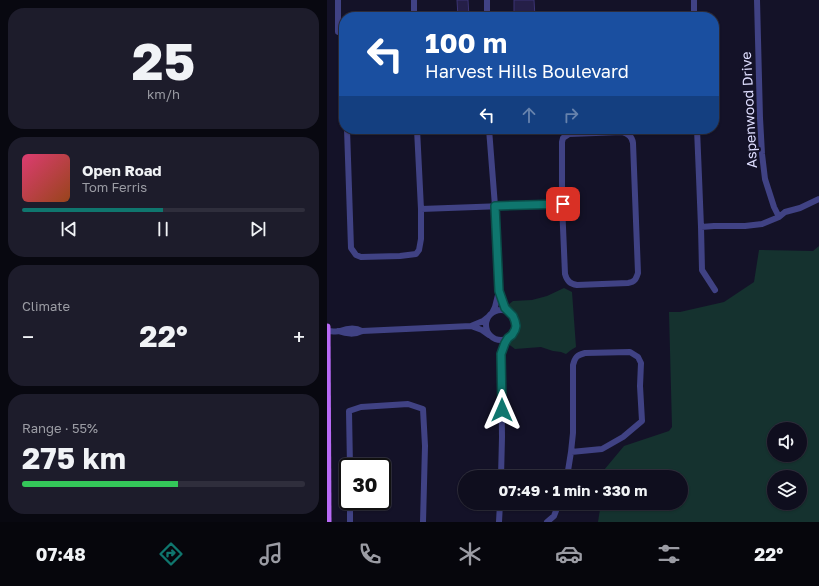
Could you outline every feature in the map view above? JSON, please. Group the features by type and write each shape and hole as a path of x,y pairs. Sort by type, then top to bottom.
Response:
{"main road":[{"path":"327,327 328,522"}],"street":[{"path":"338,0 339,32"},
{"path":"413,0 414,12"},
{"path":"487,0 487,12"},
{"path":"694,0 694,12"},
{"name":"Aspenwood Drive","path":"757,0 762,154 765,179 774,207 779,217"},
{"path":"347,134 351,248 356,255 361,257 400,256 416,254 419,250 421,239 421,209 417,134"},
{"path":"489,134 495,206 499,291 495,307 486,321 485,327 501,354"},
{"path":"569,134 563,138 562,142 565,274 568,282 577,285 628,284 634,281 638,273 633,143 629,134"},
{"path":"697,134 702,270 715,290"},
{"path":"701,227 762,224 779,217 785,212 800,208 819,199"},
{"path":"421,209 563,204"},
{"path":"499,291 504,304 513,316 516,326 512,335 508,338 503,347 501,354 501,470"},
{"path":"327,331 339,331 346,328 358,328 362,331 471,326 483,321 497,310 509,312"},
{"path":"471,326 482,330 498,340 508,338"},
{"path":"568,470 573,433 573,365 576,357 585,354 630,352 638,356 641,363 640,386 642,421 623,437 602,449 571,452"},
{"path":"350,458 349,411 361,407 408,404 423,409 425,446 423,522"},
{"path":"350,510 350,522"},
{"path":"499,522 500,510"},
{"path":"547,522 554,516 556,510"}],"green space":[{"path":"819,246 819,522 598,522 600,510 688,510 688,470 604,470 624,446 669,431 672,427 669,312 680,312 724,302 754,282 759,250 813,251"},
{"path":"564,288 572,292 576,347 566,354 541,347 515,349 507,343 515,333 518,324 515,315 508,305 513,301 532,300 547,296"}],"building":[{"path":"457,0 468,0 469,12 458,12"},
{"path":"514,0 534,0 535,12 514,12"}],"route":[{"path":"502,410 501,354 505,343 512,335 516,326 513,316 505,308 499,291 495,206 563,204"}]}
